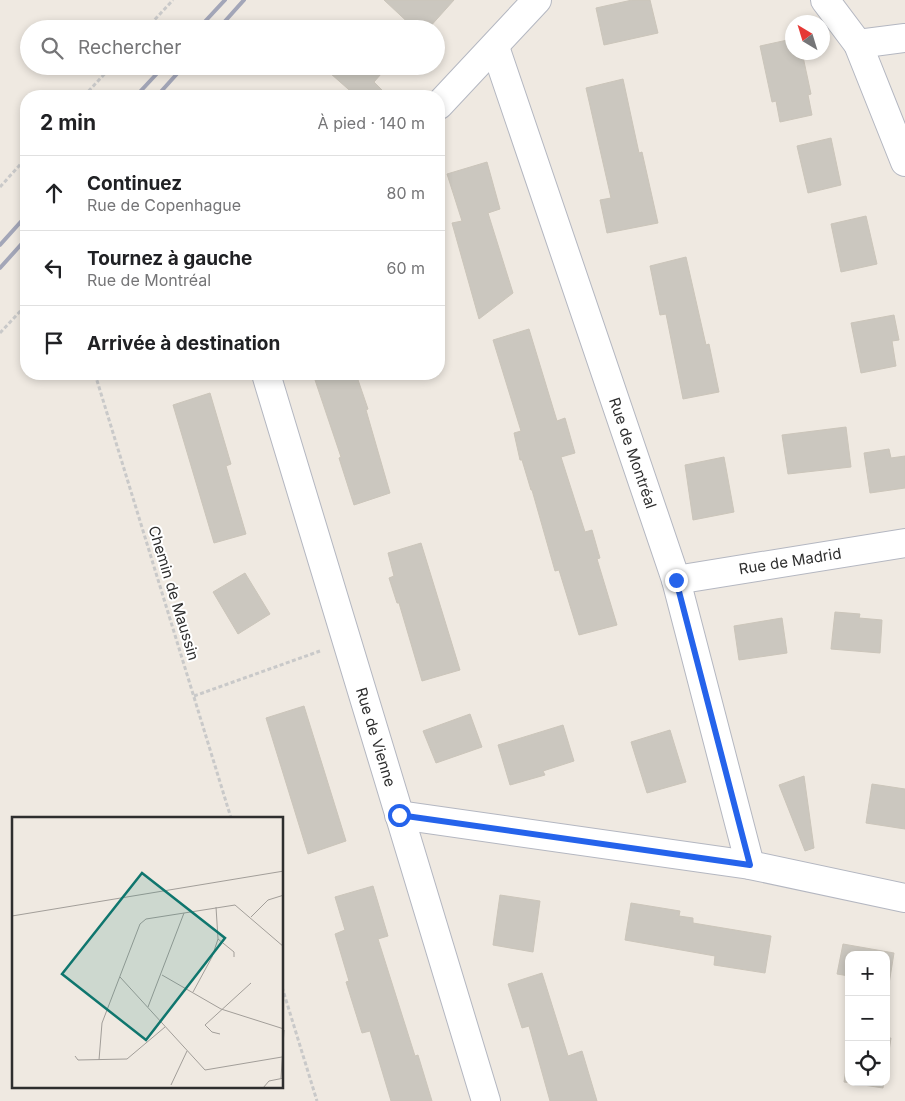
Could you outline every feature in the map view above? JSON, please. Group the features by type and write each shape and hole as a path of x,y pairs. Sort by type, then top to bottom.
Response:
{"street":[{"path":"445,99 537,0"},
{"path":"825,0 858,44 905,162"},
{"path":"858,44 905,38"},
{"name":"Rue de Montréal","path":"495,46 676,580 750,865"},
{"name":"Rue de Vienne","path":"268,380 486,1101"},
{"name":"Rue de Madrid","path":"676,580 905,543"},
{"path":"399,815 750,865 905,898"}],"path":[{"path":"154,20 173,0"},
{"path":"90,90 104,75"},
{"path":"0,187 20,165"},
{"path":"0,333 20,311"},
{"name":"Chemin de Maussin","path":"97,380 231,817"},
{"path":"194,696 347,642"},
{"path":"284,994 317,1101"}],"building":[{"path":"384,0 454,0 436,20 405,20"},
{"path":"632,0 650,0 658,33 604,45 596,8"},
{"path":"785,41 785,60 804,60 811,94 808,95 812,115 780,122 776,101 772,102 760,46"},
{"path":"332,75 380,75 374,82 382,90 349,90"},
{"path":"623,79 639,153 642,152 658,223 607,233 600,200 611,198 586,88"},
{"path":"831,138 841,185 808,193 797,146"},
{"path":"487,162 500,209 488,213 513,293 479,319 452,223 462,221 447,174"},
{"path":"866,216 877,264 841,272 831,224"},
{"path":"686,257 706,345 709,344 719,392 683,399 666,314 660,315 650,266"},
{"path":"894,315 899,340 892,341 896,366 861,373 851,323"},
{"path":"529,329 557,421 565,418 575,453 561,457 585,532 592,530 600,558 597,559 617,625 579,635 559,570 555,571 532,490 522,460 520,460 514,433 521,431 493,340"},
{"path":"315,380 358,380 368,409 366,410 390,493 354,505 339,458 341,457"},
{"path":"210,393 231,464 226,466 246,534 214,543 173,405"},
{"path":"846,427 851,467 788,474 782,435"},
{"path":"889,449 891,458 905,456 905,488 870,493 864,453"},
{"path":"724,457 734,512 693,520 685,465"},
{"path":"421,543 460,670 422,681 399,603 397,603 389,578 394,576 388,553"},
{"path":"245,573 270,614 238,634 213,592"},
{"path":"835,612 860,614 859,618 882,620 880,653 831,649"},
{"path":"782,618 787,653 739,660 734,626"},
{"path":"304,706 346,841 308,854 266,718"},
{"path":"470,714 482,747 436,763 423,731"},
{"path":"563,725 574,761 543,771 545,775 510,785 498,745"},
{"path":"670,730 686,782 647,793 631,742"},
{"path":"804,776 814,848 805,851 779,785"},
{"path":"872,784 905,789 905,829 866,823"},
{"path":"373,886 388,936 378,939 415,1056 418,1055 432,1101 391,1101 370,1031 362,1033 346,982 349,981 335,934 345,930 335,897"},
{"path":"500,895 540,901 533,952 493,945"},
{"path":"631,903 680,911 679,916 693,918 693,923 771,936 765,973 714,965 715,956 625,940"},
{"path":"843,944 883,951 845,951 845,975 837,974"},
{"path":"890,952 894,953 890,978"},
{"path":"542,973 568,1056 582,1051 597,1101 550,1101 529,1026 522,1028 508,984"}],"railway":[{"path":"206,20 225,0"},
{"path":"226,20 244,0"},
{"path":"142,90 156,75"},
{"path":"162,90 176,75"},
{"path":"0,245 20,223"},
{"path":"0,268 20,246"}],"route":[{"path":"399,815 750,865 676,580"}]}
